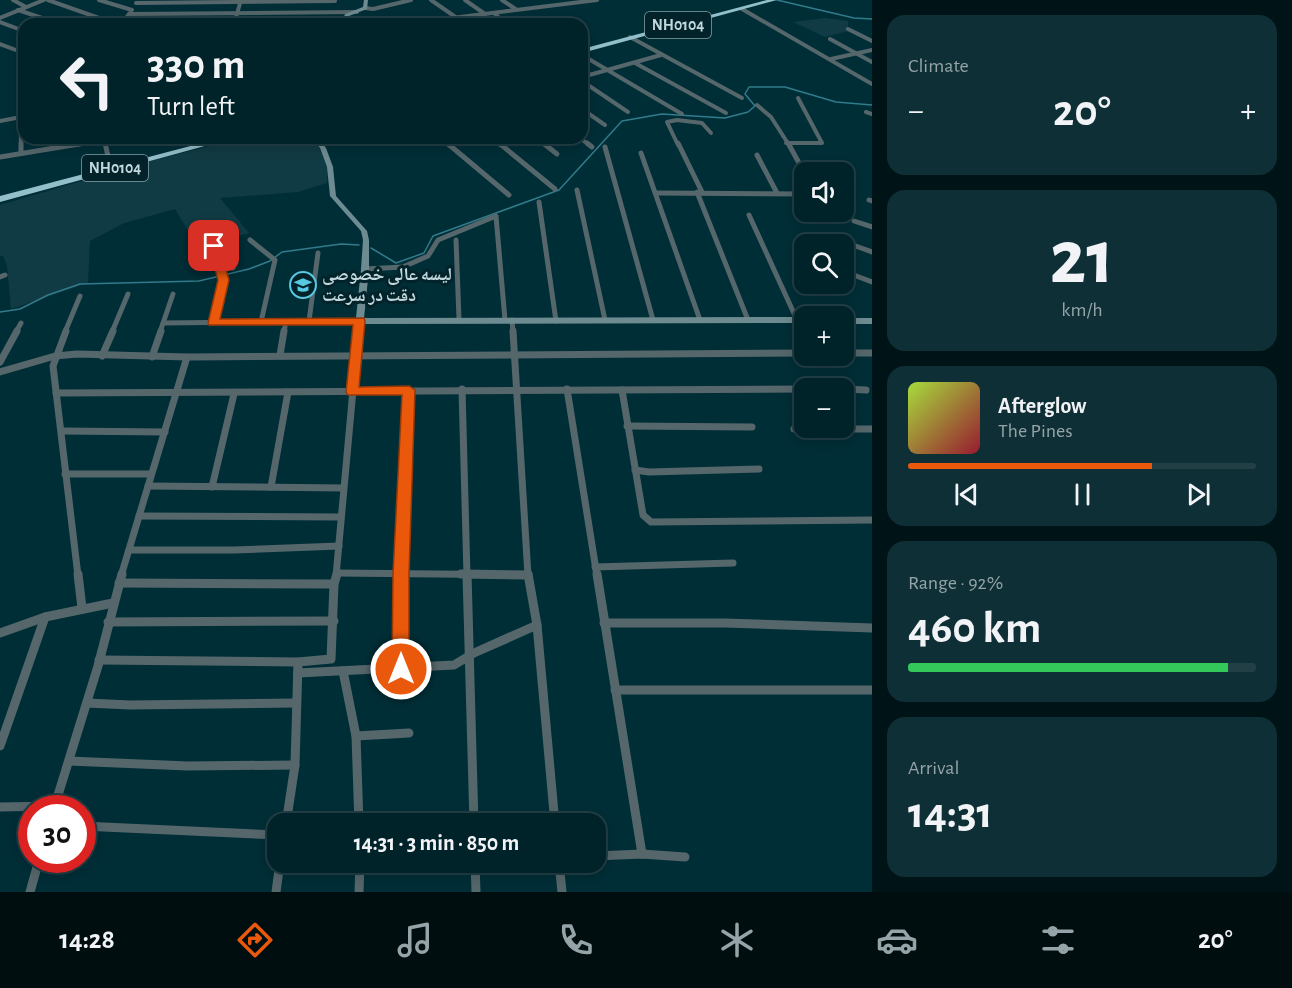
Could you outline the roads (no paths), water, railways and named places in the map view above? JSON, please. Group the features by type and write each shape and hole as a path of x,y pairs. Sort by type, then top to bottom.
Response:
{"highway":[{"name":"NH0104","path":"588,44 759,0"},
{"name":"NH0104","path":"588,51 630,37 774,0"},
{"name":"NH0104","path":"191,146 197,144"},
{"name":"NH0104","path":"32,188 201,144"},
{"name":"NH0104","path":"0,197 110,165 142,159"}],"street":[{"path":"13,0 26,7"},
{"path":"0,20 18,10 46,0 98,18"},
{"path":"99,0 130,12 238,14 357,12"},
{"path":"126,18 137,1 335,0 333,12"},
{"path":"365,8 366,0"},
{"path":"346,18 347,15 365,8 373,9 411,0"},
{"path":"431,0 457,18 574,1 597,0"},
{"path":"465,0 485,14"},
{"path":"502,0 517,10"},
{"path":"537,0 547,6"},
{"path":"236,18 241,1"},
{"path":"742,9 872,84"},
{"path":"18,10 42,18"},
{"path":"494,13 499,18"},
{"path":"0,20 18,28"},
{"path":"848,29 872,41"},
{"path":"630,37 742,98"},
{"path":"830,39 872,62"},
{"path":"0,44 18,51"},
{"path":"831,60 872,50"},
{"path":"588,77 661,55"},
{"path":"588,57 682,114"},
{"path":"635,63 726,113"},
{"path":"588,83 628,112"},
{"path":"786,143 822,143 798,99"},
{"path":"757,105 764,108 798,162"},
{"path":"866,112 872,114"},
{"path":"588,113 605,125"},
{"path":"0,121 18,118"},
{"path":"711,133 702,123 677,120 667,122 700,192 747,320"},
{"path":"21,144 21,153"},
{"path":"0,157 78,144"},
{"path":"105,144 110,165"},
{"path":"99,660 298,662 331,659 334,584 337,573 343,488 365,269 364,231 333,196 330,167 320,144"},
{"path":"448,144 509,195"},
{"path":"499,144 555,189"},
{"path":"544,144 557,154"},
{"path":"588,144 592,147"},
{"path":"605,147 653,320"},
{"path":"641,153 700,320"},
{"path":"758,155 777,193"},
{"path":"577,190 605,320"},
{"path":"657,193 794,194"},
{"path":"538,202 556,321"},
{"path":"749,215 794,308"},
{"path":"365,269 403,267 428,256 438,240 496,216 514,357 528,575 537,625 554,813"},
{"path":"854,221 872,227"},
{"path":"250,240 272,257 261,322"},
{"path":"456,240 459,319"},
{"path":"214,246 233,268"},
{"path":"854,246 872,252"},
{"path":"309,321 318,253"},
{"path":"213,323 225,259"},
{"path":"854,275 872,282"},
{"path":"102,356 128,294"},
{"path":"152,357 173,294"},
{"path":"80,296 53,366 82,608"},
{"path":"163,323 459,319 794,320"},
{"path":"280,356 286,321"},
{"path":"854,321 872,321"},
{"path":"0,362 21,323"},
{"path":"854,352 872,352"},
{"path":"0,372 55,356 514,357 794,353"},
{"path":"59,795 87,703 113,603 187,357"},
{"path":"56,393 234,394 462,389 794,389"},
{"path":"462,389 474,813"},
{"path":"567,389 642,854"},
{"path":"854,389 866,390"},
{"path":"401,669 401,574 409,390"},
{"path":"622,390 643,515 651,522 872,520"},
{"path":"271,488 288,392"},
{"path":"212,487 234,394"},
{"path":"627,426 752,427"},
{"path":"854,429 872,429"},
{"path":"62,431 165,432"},
{"path":"635,470 649,472 759,469"},
{"path":"65,474 151,474"},
{"path":"148,486 343,488"},
{"path":"139,516 341,517"},
{"path":"129,550 234,550 339,546"},
{"path":"595,567 733,563"},
{"path":"337,573 528,575"},
{"path":"119,583 334,584"},
{"path":"0,633 45,617 113,603"},
{"path":"0,746 45,617"},
{"path":"108,622 334,621"},
{"path":"604,624 725,623 872,628"},
{"path":"298,673 454,665 470,653 525,632 537,625"},
{"path":"288,813 295,765 298,662"},
{"path":"343,671 356,736 359,813"},
{"path":"615,690 872,690"},
{"path":"87,703 141,705 296,703"},
{"path":"356,736 409,733"},
{"path":"69,761 188,766 295,765"},
{"path":"0,807 18,807"},
{"path":"96,827 267,834"},
{"path":"606,856 642,854 685,857"},
{"path":"30,892 35,873"},
{"path":"276,892 279,873"},
{"path":"359,892 360,873"},
{"path":"475,873 476,892"},
{"path":"560,873 562,892"}],"waterway":[{"path":"777,0 854,18 872,19"},
{"path":"371,248 396,263 424,253 433,236 559,190 622,121 662,114 725,118 748,112 755,106 745,94 749,87 785,87 836,102 872,105"},
{"path":"0,312 20,309 48,295 80,284 199,281 249,269 270,261 282,252 341,244 359,245"}],"place":[{"name":"لیسه عالی خصوصی دقت در سرعت","path":"303,285"}]}
